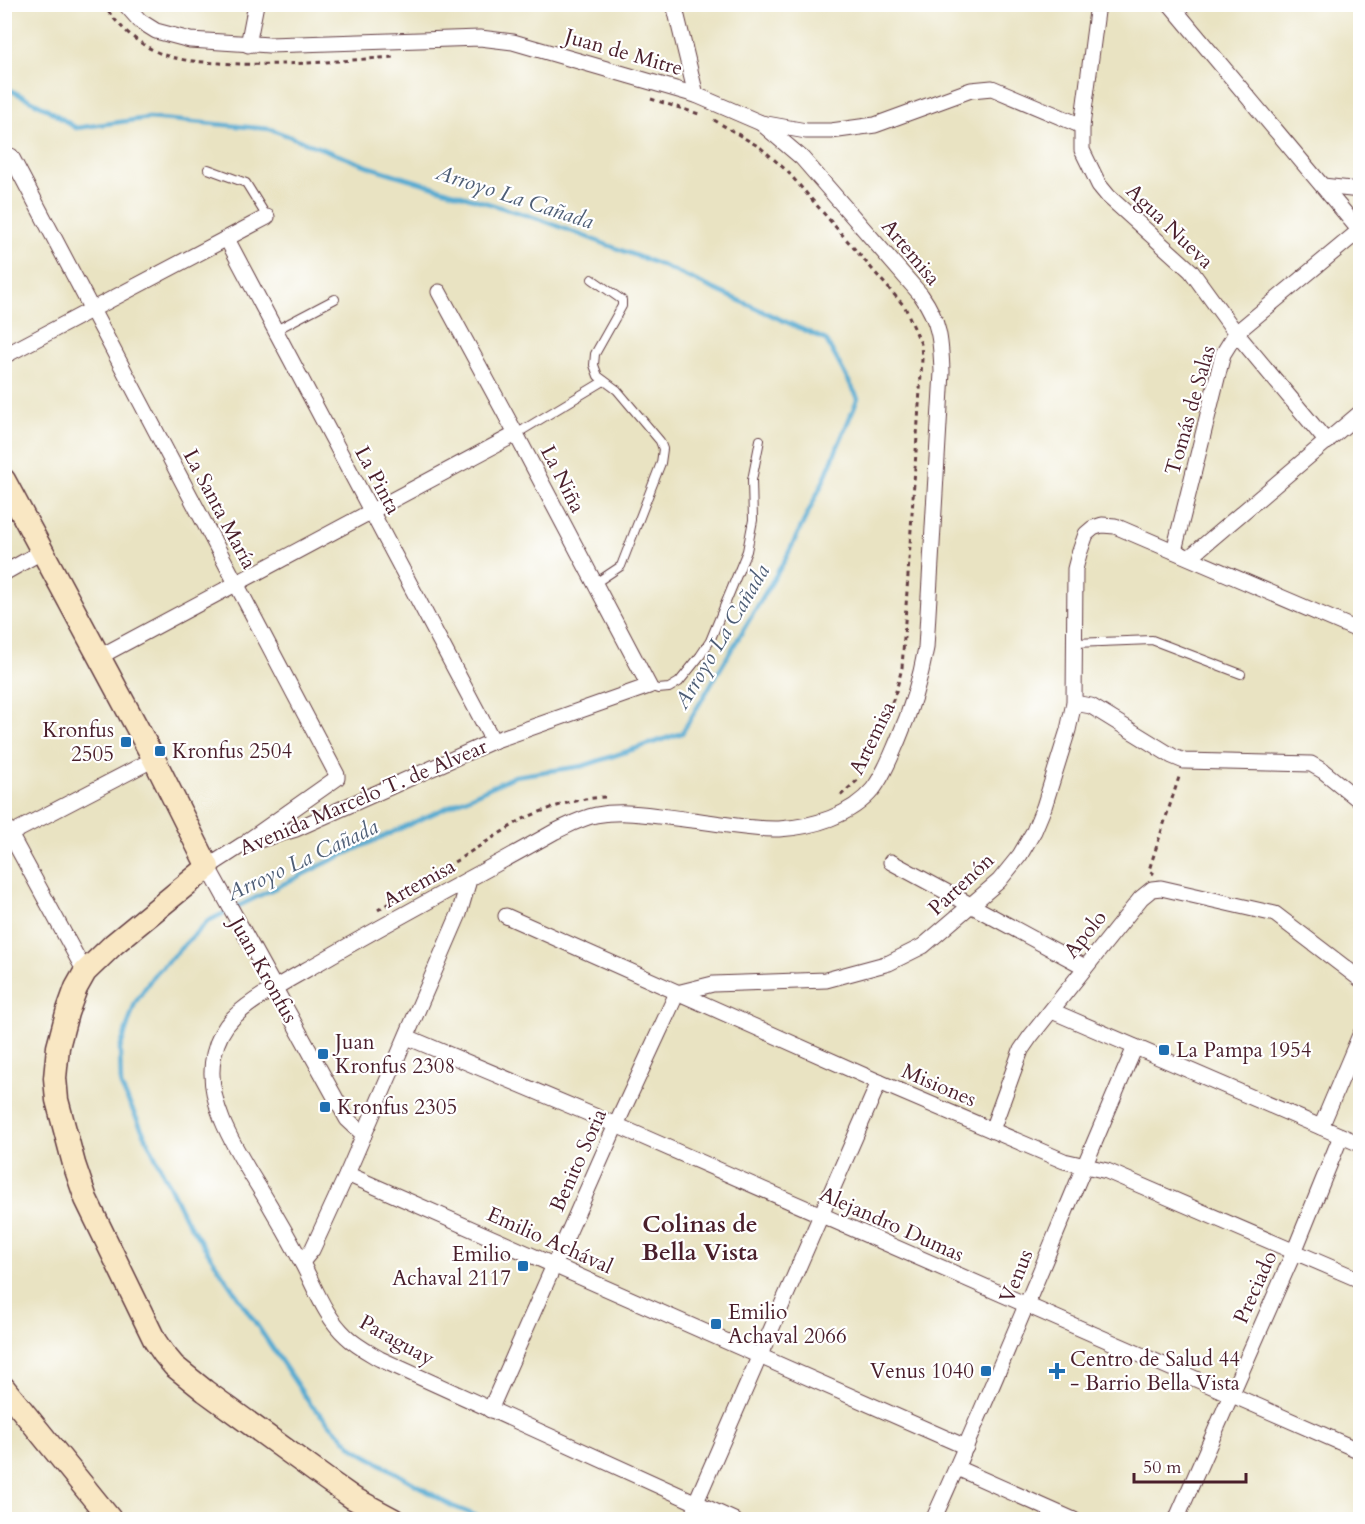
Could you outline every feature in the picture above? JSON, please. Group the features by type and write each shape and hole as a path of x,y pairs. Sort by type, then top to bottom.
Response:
{"main road":[{"name":"Juan Kronfus","path":"4,480 154,759 208,867"},
{"name":"Avenida Marcelo T. de Alvear","path":"208,867 114,944 85,972 67,1013 58,1047 55,1078 57,1100 74,1164 86,1199 154,1341 174,1366 353,1498 394,1520"},
{"path":"4,1388 111,1520"}],"street":[{"name":"Juan de Mitre","path":"125,4 140,21 156,31 171,37 190,40 248,45 495,38 696,94 761,123 806,131 855,129 895,119 971,90 992,88 1082,126"},
{"path":"248,45 256,4"},
{"path":"674,4 696,94"},
{"name":"Agua Nueva","path":"1098,4 1082,126 1082,150 1099,185 1145,231 1191,271 1236,333 1326,442"},
{"path":"1170,4 1360,231"},
{"name":"Artemisa","path":"274,989 345,947 554,832 595,815 630,813 778,829 816,824 860,802 874,788 887,765 920,682 926,648 942,372 938,325 932,310 921,295 809,166 787,143 761,123"},
{"name":"La Santa María","path":"11,156 337,775 337,778 242,845"},
{"path":"1323,186 1360,190"},
{"path":"4,356 267,217"},
{"name":"Tomás de Salas","path":"1174,551 1223,354 1236,333 1360,231"},
{"name":"La Pinta","path":"227,239 493,741"},
{"name":"La Niña","path":"438,292 649,686"},
{"path":"1190,557 1360,413"},
{"path":"99,657 516,434"},
{"name":"Partenón","path":"677,993 713,984 826,981 889,963 923,946 999,881 1020,855 1034,831 1044,807 1074,703 1075,569 1086,534 1102,525 1115,526 1174,551"},
{"path":"1174,551 1360,632"},
{"path":"4,573 43,552"},
{"name":"Avenida Marcelo T. de Alvear","path":"208,867 242,845 296,829 493,741 649,686"},
{"path":"1074,703 1091,706 1184,761 1311,764 1360,801"},
{"path":"85,972 7,828 154,759"},
{"path":"891,862 1085,967"},
{"name":"Juan Kronfus","path":"208,867 347,1119 364,1136"},
{"path":"302,1262 312,1250 364,1136 459,914 469,880"},
{"path":"1152,889 1161,888 1275,914 1360,979"},
{"name":"Apolo","path":"992,1130 1022,1050 1085,967 1141,898 1152,889"},
{"name":"Misiones","path":"506,916 879,1082 1064,1161 1107,1171 1360,1280"},
{"name":"Paraguay","path":"274,989 235,1016 226,1026 213,1056 214,1094 222,1122 329,1314 344,1335 360,1348 380,1359 734,1520"},
{"name":"Benito Soria","path":"490,1410 677,993"},
{"path":"1052,1011 1360,1144"},
{"path":"1321,1127 1360,1035"},
{"name":"Alejandro Dumas","path":"407,1037 616,1125 822,1217 1360,1450"},
{"name":"Venus","path":"933,1520 1027,1306 1135,1047"},
{"path":"694,1520 696,1503 879,1082"},
{"name":"Preciado","path":"1176,1520 1294,1252 1341,1136"},
{"name":"Emilio Achával","path":"347,1174 966,1447"},
{"path":"957,1468 1074,1520"}],"lane":[{"path":"208,168 246,183 267,217"},
{"path":"591,279 622,300 622,306 595,354 594,365 598,376 617,390 660,441 663,449 661,462 621,566 594,584"},
{"path":"276,330 334,299"},
{"path":"516,434 604,381"},
{"path":"649,686 658,689 669,688 679,682 710,641 747,551 753,520 752,480 760,440"},
{"path":"1075,643 1152,640 1241,674"}],"path":[{"path":"103,4 121,26 138,41 161,54 183,60 247,64 315,63 398,57"},
{"path":"650,99 703,116"},
{"path":"710,118 760,148 787,171 905,307 921,344 922,359 901,675 895,695 860,778 836,799"},
{"path":"1152,889 1156,875 1149,870 1184,761"},
{"path":"371,915 521,820 539,812 597,797 611,797"}],"waterway":[{"name":"Arroyo La Cañada","path":"4,66 10,41 7,4"},
{"name":"Arroyo La Cañada","path":"4,87 44,107 76,128 149,118 270,129 370,167 539,219 663,266 826,340 858,398 822,484 786,558 682,733 583,766 515,776 332,860 208,921 153,976 135,1003 120,1049 121,1086 185,1218 310,1404 354,1448 452,1506 487,1520"}],"place":[{"name":"Kronfus 2505","path":"126,742"},
{"name":"Kronfus 2504","path":"160,751"},
{"name":"La Pampa 1954","path":"1164,1050"},
{"name":"Juan Kronfus 2308","path":"323,1054"},
{"name":"Kronfus 2305","path":"325,1107"},
{"name":"Emilio Achaval 2117","path":"523,1266"},
{"name":"Emilio Achaval 2066","path":"716,1324"},
{"name":"Venus 1040","path":"986,1371"},
{"name":"Centro de Salud 44 - Barrio Bella Vista","path":"1057,1371"}],"district":[{"name":"Colinas de Bella Vista","path":"700,1238"}]}
